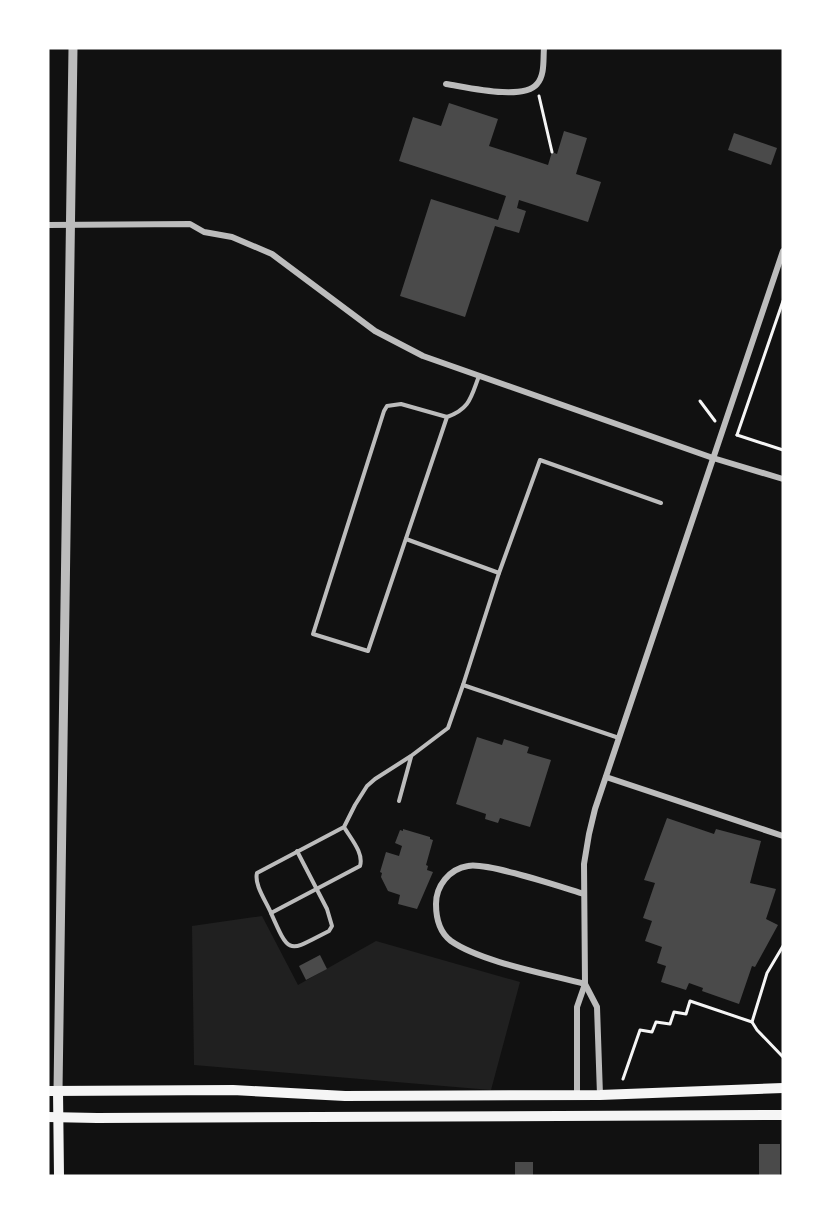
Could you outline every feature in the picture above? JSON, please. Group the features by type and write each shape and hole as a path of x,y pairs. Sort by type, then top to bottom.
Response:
{"main road":[{"path":"59,1176 53,1117 53,1091 233,1090 345,1096 600,1095 783,1088"},
{"path":"53,1117 783,1115"}],"street":[{"path":"53,1091 73,48"},
{"path":"446,84 510,93 525,92 537,85 542,75 544,48"},
{"path":"48,225 190,224 204,232 246,242 284,262 352,315 398,345 423,357 713,458 783,479"},
{"path":"577,1095 577,1007 585,984 584,864 589,834 606,777 783,251"},
{"path":"606,777 783,836"},
{"path":"584,894 492,868 469,866 453,872 439,885 436,903 437,923 448,939 465,949 585,984 597,1007 600,1095"}],"lane":[{"path":"447,417 368,651 313,634 387,406 401,404 447,417 460,413 468,406 479,376"},
{"path":"297,851 327,909 332,927 329,931 300,945 288,945 284,942 258,884 257,873 297,851 344,827 367,786 448,728 499,573 540,460 661,503"},
{"path":"406,539 499,573"},
{"path":"463,685 619,738"},
{"path":"399,801 411,756"},
{"path":"271,913 360,867 362,861 360,854 344,827"}],"path":[{"path":"537,85 552,152"},
{"path":"737,435 783,300"},
{"path":"700,401 722,431 783,450"},
{"path":"752,1022 767,973 783,946"},
{"path":"623,1080 640,1030 652,1032 656,1022 670,1024 674,1012 686,1014 690,1001 752,1022 783,1057"}],"shaded area":[{"path":"262,916 298,985 376,941 520,982 491,1090 194,1065 192,926"}],"building":[{"path":"449,103 498,119 489,146 548,165 552,152 557,154 564,131 587,138 576,174 601,182 588,222 519,200 517,208 526,211 519,233 495,226 465,317 400,296 431,199 498,220 506,196 399,161 413,117 441,126"},
{"path":"734,133 777,148 771,165 728,150"},
{"path":"477,737 502,745 504,739 529,747 527,753 551,760 530,827 500,818 498,823 485,819 486,814 456,804"},
{"path":"667,818 714,834 716,829 761,841 750,883 776,889 766,919 778,925 755,967 752,966 739,1004 702,991 703,988 689,983 686,990 661,982 666,966 657,963 662,947 645,941 652,921 643,918 655,883 644,880"},
{"path":"403,829 433,840 426,865 427,870 433,872 417,909 398,904 400,895 388,891 380,872 386,852 399,856 402,846 395,843 400,830 403,831"},
{"path":"320,955 327,969 306,980 299,966"},
{"path":"759,1144 780,1144 780,1176 759,1176"},
{"path":"515,1162 533,1162 533,1176 515,1176"}]}
